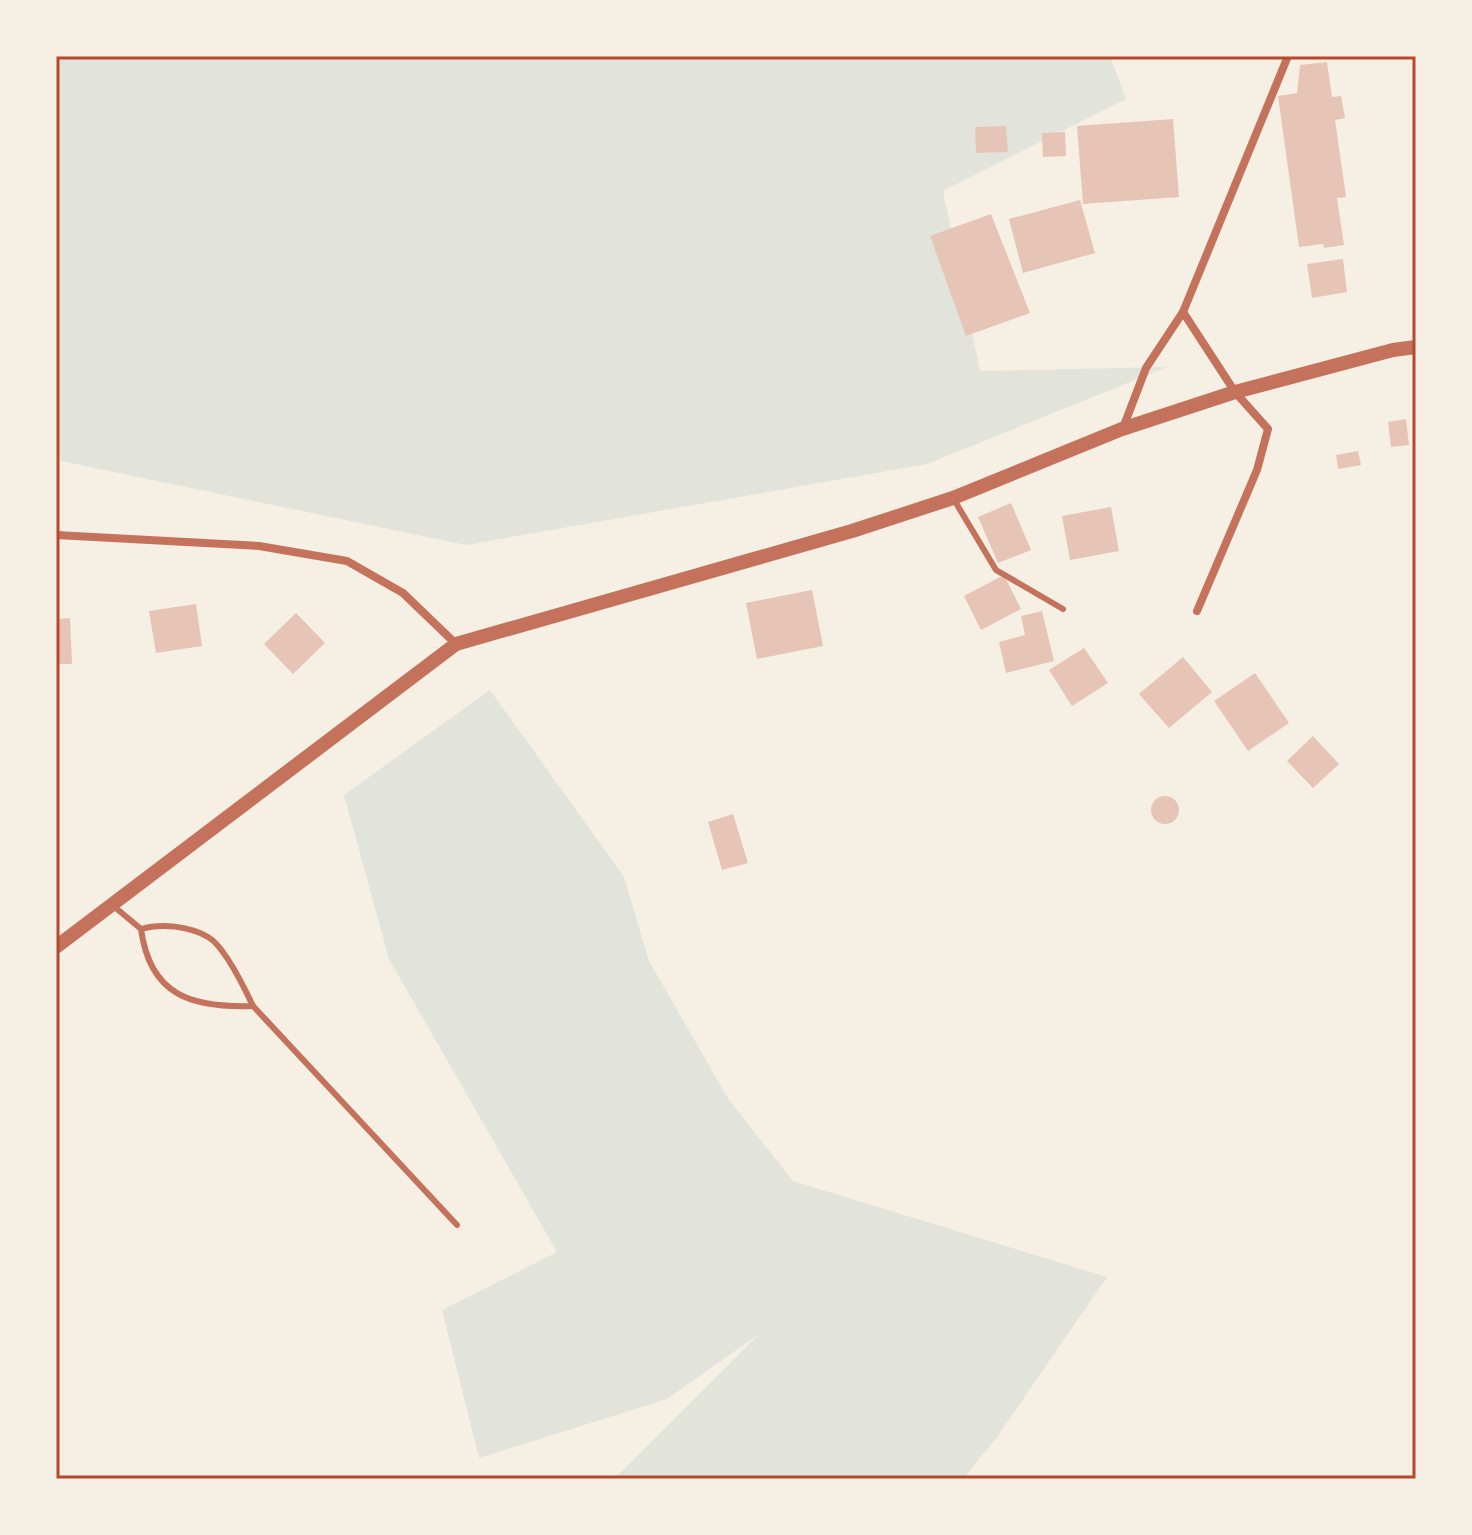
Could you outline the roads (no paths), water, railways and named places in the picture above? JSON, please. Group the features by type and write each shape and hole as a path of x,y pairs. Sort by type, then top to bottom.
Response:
{"street":[{"path":"1122,429 1146,368 1183,312 1288,56"},
{"path":"1183,312 1235,392 1268,429 1257,470 1197,611"},
{"path":"56,947 456,644 852,531 953,498 1122,429 1235,392 1393,350 1416,347"},
{"path":"56,535 259,546 347,561 403,593 456,644"}],"lane":[{"path":"953,498 996,570 1063,609"},
{"path":"111,904 141,929 144,952 153,971 166,986 200,1003 220,1007 253,1006"},
{"path":"141,929 153,925 171,926 211,938 238,975 253,1006 457,1225"}]}
